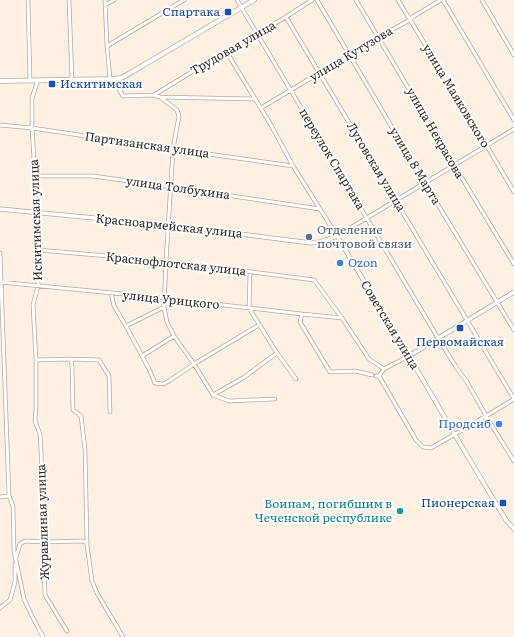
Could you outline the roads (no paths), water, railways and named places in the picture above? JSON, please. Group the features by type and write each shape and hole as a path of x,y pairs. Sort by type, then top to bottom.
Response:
{"main road":[{"path":"0,81 121,78 254,0"}],"street":[{"path":"28,0 30,81"},
{"path":"69,0 72,80"},
{"path":"105,0 107,46 111,79 123,96 154,95 160,97 255,99"},
{"path":"105,5 114,0"},
{"path":"107,46 184,0"},
{"name":"переулок Спартака","path":"236,0 438,338 467,382 486,417 514,461"},
{"name":"Трудовая улица","path":"154,95 312,0"},
{"name":"улица 8 Марта","path":"317,0 514,330"},
{"name":"улица Некрасова","path":"356,0 514,264"},
{"name":"улица Маяковского","path":"398,0 514,192"},
{"path":"442,0 514,120"},
{"name":"улица Кутузова","path":"261,108 442,0"},
{"path":"482,0 514,55"},
{"name":"Луговская улица","path":"286,17 514,399"},
{"name":"Советская улица","path":"226,51 506,520 514,529"},
{"name":"Искитимская улица","path":"36,408 36,360 33,305 38,286 38,250 32,98 38,80"},
{"path":"160,97 177,110 179,116 173,149 168,225 164,298 167,322 174,336 194,364 213,395 229,401 275,399"},
{"name":"Партизанская улица","path":"0,125 32,128 294,166"},
{"path":"337,236 514,130"},
{"name":"улица Толбухина","path":"35,176 93,176 320,209"},
{"name":"Красноармейская улица","path":"0,208 168,225 311,243 337,236"},
{"name":"Краснофлотская улица","path":"38,250 166,261 314,280 342,318"},
{"path":"0,253 9,496 13,506 15,558 15,582 10,600 0,608"},
{"path":"250,272 249,308 277,353 296,379"},
{"name":"улица Урицкого","path":"1,282 164,298 342,318"},
{"path":"514,292 409,356 384,369 378,376 416,440 423,447 431,448 486,417 514,399"},
{"path":"111,294 114,306 149,369 154,384 169,382 194,364 259,324"},
{"path":"126,326 164,307"},
{"path":"302,314 300,322 330,372 355,370 372,374"},
{"path":"342,318 369,359 384,369"},
{"path":"142,356 174,336"},
{"path":"213,395 243,378 277,353"},
{"path":"71,359 73,410 81,416 85,449 87,543 92,581 97,593 123,637"},
{"path":"36,360 99,360 108,376 110,412"},
{"name":"Журавлиная улица","path":"36,408 35,421 40,434 41,452 45,595 67,631"},
{"path":"0,497 9,496"},
{"path":"43,637 24,599 15,558 20,544 25,541 83,541 87,543"}],"place":[{"name":"Спартака","path":"228,12"},
{"name":"Искитимская","path":"52,84"},
{"name":"Отделение почтовой связи","path":"309,237"},
{"name":"Ozon","path":"340,263"},
{"name":"Первомайская","path":"460,328"},
{"name":"Продсиб","path":"499,424"},
{"name":"Пионерская","path":"503,503"},
{"name":"Воинам, погибшим в Чеченской республике","path":"400,511"}]}
